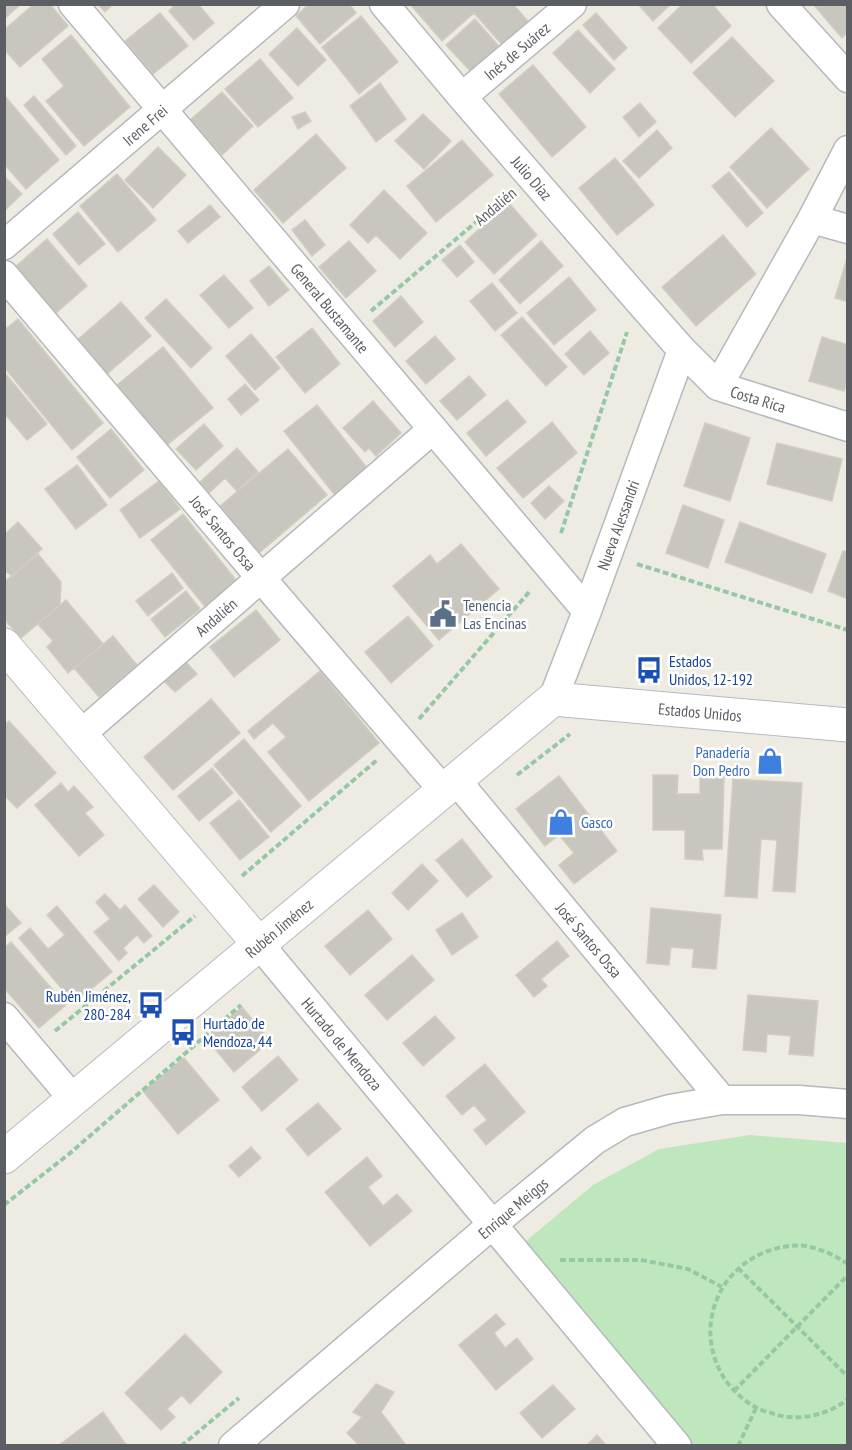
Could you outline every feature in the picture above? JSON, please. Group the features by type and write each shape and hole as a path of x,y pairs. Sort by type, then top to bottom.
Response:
{"main road":[{"name":"Hurtado de Mendoza","path":"4,645 259,944"},
{"name":"Rubén Jiménez","path":"4,1157 553,699"},
{"name":"Estados Unidos","path":"553,699 848,725"}],"street":[{"name":"General Bustamante","path":"73,4 586,611"},
{"name":"Irene Frei","path":"4,245 285,4"},
{"name":"Julio Díaz","path":"384,4 682,350"},
{"name":"Inés de Suárez","path":"462,97 572,4"},
{"path":"781,4 848,78"},
{"path":"717,386 812,219 848,150"},
{"path":"812,219 848,229"},
{"name":"José Santos Ossa","path":"4,275 261,578 450,785 722,1100"},
{"name":"Costa Rica","path":"682,350 717,386 848,427"},
{"name":"Nueva Alessandri","path":"553,699 682,350"},
{"name":"Andalién","path":"81,734 433,429"},
{"name":"Hurtado de Mendoza","path":"259,944 677,1446"},
{"path":"4,1017 74,1100"},
{"name":"Enrique Meiggs","path":"233,1446 493,1224 595,1140 625,1122 670,1109 722,1100 799,1100 848,1104"}],"path":[{"name":"Andalién","path":"349,330 531,176"},
{"path":"636,564 848,630"},
{"path":"848,1264 833,1254 809,1246 784,1246 759,1253 738,1268 722,1287 711,1313 710,1341 718,1368 734,1391 756,1408 783,1417 811,1416 837,1407 848,1399"},
{"path":"521,1258 641,1260 688,1269 722,1287"},
{"path":"738,1268 848,1377"},
{"path":"734,1391 848,1275"},
{"path":"738,1446 756,1408"}],"green space":[{"path":"750,1135 847,1143 847,1445 686,1445 519,1247 593,1185 659,1149"}],"building":[{"path":"4,4 21,4 4,19"},
{"path":"34,4 50,4 68,26 20,67 4,49 4,30"},
{"path":"98,4 113,4 105,12"},
{"path":"176,4 198,4 214,23 194,40 169,11"},
{"path":"309,4 349,4 356,13 320,44 296,16"},
{"path":"410,4 513,4 532,26 506,49 474,13 442,41"},
{"path":"638,4 671,4 653,21"},
{"path":"683,4 712,4 731,26 691,63 658,28"},
{"path":"813,4 848,4 848,32 842,38"},
{"path":"160,13 188,46 153,74 125,41"},
{"path":"596,13 627,48 614,60 583,25"},
{"path":"361,16 398,62 359,94 322,47"},
{"path":"475,19 503,51 475,76 446,45"},
{"path":"297,28 326,60 298,86 269,54"},
{"path":"578,30 615,69 590,93 553,53"},
{"path":"71,35 130,107 84,146 46,101 64,86 42,59"},
{"path":"732,37 774,81 735,117 693,73"},
{"path":"260,59 293,98 258,127 225,89"},
{"path":"533,65 586,127 552,157 499,94"},
{"path":"380,83 406,119 376,142 350,106"},
{"path":"222,92 253,126 222,155 190,120"},
{"path":"4,95 59,160 26,189 4,164"},
{"path":"34,96 76,146 66,155 24,105"},
{"path":"640,103 656,122 639,137 623,117"},
{"path":"305,112 311,121 298,129 292,117"},
{"path":"423,114 451,141 424,169 395,141"},
{"path":"771,128 809,169 767,208 730,167"},
{"path":"657,130 672,148 639,178 623,161"},
{"path":"316,134 346,168 283,223 254,190"},
{"path":"462,140 493,175 436,222 407,186"},
{"path":"158,147 186,175 153,208 125,180"},
{"path":"615,158 654,205 617,235 579,188"},
{"path":"729,172 763,213 747,227 712,186"},
{"path":"117,174 156,220 118,252 80,206"},
{"path":"4,176 22,194 4,211"},
{"path":"384,190 427,233 400,259 376,235 368,243 350,225"},
{"path":"508,202 537,235 494,274 465,242"},
{"path":"210,205 220,217 188,243 178,231"},
{"path":"78,212 105,244 79,265 53,234"},
{"path":"305,220 325,245 312,256 292,230"},
{"path":"723,235 756,274 696,326 662,287"},
{"path":"47,239 87,286 56,313 15,267"},
{"path":"349,241 376,271 346,298 319,267"},
{"path":"541,241 563,266 520,304 499,280"},
{"path":"460,245 474,262 457,277 442,260"},
{"path":"848,255 848,302 835,298"},
{"path":"269,266 289,290 269,306 250,281"},
{"path":"224,275 253,308 229,328 200,295"},
{"path":"569,277 596,310 554,345 527,313"},
{"path":"492,283 517,313 495,331 470,301"},
{"path":"401,296 423,322 395,347 373,321"},
{"path":"166,299 212,348 191,368 145,318"},
{"path":"121,302 151,336 107,374 77,340"},
{"path":"522,317 567,367 546,386 501,335"},
{"path":"18,319 103,423 72,450 4,367 4,330"},
{"path":"312,328 340,364 305,393 276,357"},
{"path":"590,331 609,353 584,375 565,354"},
{"path":"251,334 280,368 255,390 226,356"},
{"path":"435,336 455,359 426,384 406,361"},
{"path":"822,337 848,345 848,379 844,391 809,381"},
{"path":"163,347 213,408 167,445 117,385"},
{"path":"4,372 47,424 27,440 4,413"},
{"path":"469,376 486,395 457,420 440,401"},
{"path":"245,384 259,400 241,415 228,399"},
{"path":"507,400 526,422 486,456 467,433"},
{"path":"373,401 401,433 376,456 369,448 365,452 343,428"},
{"path":"317,405 367,468 334,494 284,431"},
{"path":"552,422 577,453 523,498 497,468"},
{"path":"705,423 750,438 730,501 684,486"},
{"path":"204,424 223,446 196,470 176,449"},
{"path":"111,429 144,470 110,498 77,457"},
{"path":"777,443 842,459 832,501 767,484"},
{"path":"237,448 258,472 237,491 225,478 209,493 200,482"},
{"path":"288,449 327,495 259,553 220,506"},
{"path":"77,465 107,505 76,529 45,489"},
{"path":"159,481 180,509 140,538 120,510"},
{"path":"549,486 564,501 545,519 531,503"},
{"path":"683,505 724,520 708,568 666,553"},
{"path":"183,514 239,584 207,609 151,540"},
{"path":"18,522 42,549 12,576 7,572 4,573 4,535"},
{"path":"740,522 826,554 812,593 725,562"},
{"name":"Tenencia Las Encinas","path":"461,544 499,589 439,640 393,586 430,555 437,564"},
{"path":"843,551 848,552 848,599 828,591"},
{"path":"38,554 61,582 60,605 21,638 4,619 4,582"},
{"path":"172,573 183,588 148,616 136,601"},
{"path":"186,591 200,609 165,637 151,619"},
{"path":"66,600 103,644 68,673 47,647 53,641 38,624"},
{"path":"256,610 280,640 234,677 210,647"},
{"path":"408,616 433,646 391,683 365,652"},
{"path":"113,636 137,665 99,697 74,668"},
{"path":"184,660 197,674 175,692 162,679"},
{"path":"320,671 379,743 309,801 268,752 286,737 273,723 254,739 248,731"},
{"path":"211,699 240,733 173,790 144,757"},
{"path":"9,721 56,773 17,808 4,795 4,725"},
{"path":"244,739 301,806 271,832 214,765"},
{"path":"212,768 233,793 199,821 178,796"},
{"path":"653,775 678,775 677,794 700,794 700,776 724,776 722,849 702,849 703,860 685,859 685,830 653,830"},
{"name":"Gasco","path":"559,776 617,851 574,884 559,865 574,853 559,835 545,846 516,809"},
{"path":"733,779 802,783 795,892 773,891 777,840 761,839 757,898 725,896"},
{"path":"61,783 68,792 74,786 93,807 85,813 104,835 79,856 35,805"},
{"path":"239,800 269,837 240,860 210,823"},
{"path":"462,839 492,877 467,897 436,860"},
{"path":"422,864 438,881 408,910 392,893"},
{"path":"154,885 179,912 163,927 138,899"},
{"path":"105,894 120,910 125,905 152,936 144,943 137,935 123,948 127,953 119,961 94,932 110,919 96,902"},
{"path":"4,904 21,923 4,937"},
{"path":"57,906 112,972 74,1003 19,938 30,928 48,949 65,935 47,915"},
{"path":"651,908 721,915 716,969 692,967 694,949 671,947 669,965 647,963"},
{"path":"368,910 392,939 350,975 325,946"},
{"path":"462,913 478,937 452,955 436,930"},
{"path":"557,941 569,956 541,979 547,986 534,997 516,975"},
{"path":"11,942 66,1005 39,1028 4,988 4,948"},
{"path":"412,955 434,980 387,1020 365,995"},
{"path":"748,995 818,1001 813,1056 789,1054 791,1036 767,1034 766,1052 743,1050"},
{"path":"242,1007 270,1041 234,1072 206,1038"},
{"path":"435,1016 455,1038 423,1066 403,1043"},
{"path":"278,1056 298,1080 262,1111 242,1087"},
{"path":"184,1058 219,1100 178,1134 143,1091"},
{"path":"485,1064 525,1112 486,1145 474,1130 487,1120 474,1105 462,1115 446,1096"},
{"path":"318,1103 341,1129 308,1156 286,1129"},
{"path":"251,1147 261,1158 239,1177 229,1166"},
{"path":"367,1157 382,1176 368,1187 383,1206 397,1194 412,1211 370,1246 325,1192"},
{"path":"496,1314 505,1324 494,1333 505,1348 517,1338 533,1359 496,1390 459,1345"},
{"path":"185,1334 222,1372 190,1404 182,1395 167,1409 175,1417 161,1430 125,1393"},
{"path":"376,1384 394,1392 381,1412 405,1444 403,1446 360,1446 347,1433 362,1417 353,1412"},
{"path":"553,1385 575,1409 542,1438 520,1413"},
{"path":"103,1412 127,1446 58,1446"},
{"path":"597,1435 607,1446 586,1446"}],"place":[{"name":"Tenencia Las Encinas","path":"443,614"},
{"name":"Estados Unidos, 12-192","path":"649,670"},
{"name":"Panadería Don Pedro","path":"770,761"},
{"name":"Gasco","path":"561,822"},
{"name":"Rubén Jiménez, 280-284","path":"151,1005"},
{"name":"Hurtado de Mendoza, 44","path":"183,1032"}]}
